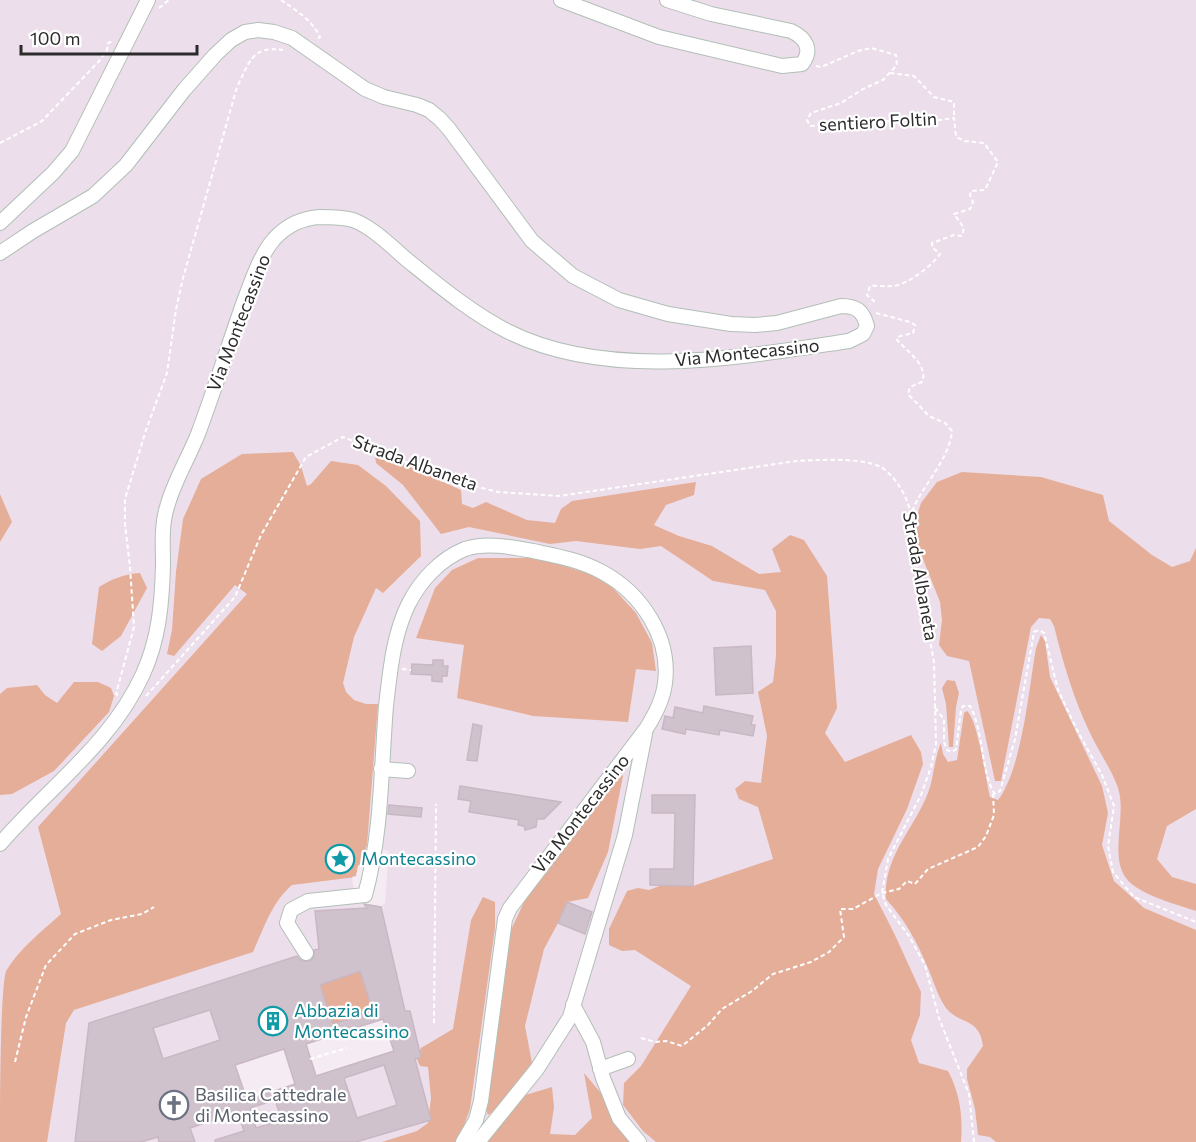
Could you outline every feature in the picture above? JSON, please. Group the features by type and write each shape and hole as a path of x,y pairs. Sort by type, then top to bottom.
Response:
{"street":[{"path":"0,223 54,172 72,151 147,0"},
{"path":"561,0 659,37 782,66 802,64 807,57 808,48 805,41 792,31 711,14 667,0"},
{"name":"Via Montecassino","path":"0,253 93,196 113,179 214,55 231,40 245,32 258,30 274,32 295,41 365,89 384,97 417,105 440,119 532,241 573,276 619,300 668,314 732,324 755,325 777,322 841,306 851,306 869,315 863,334 849,341 713,359 662,362 617,360 540,345 507,331 436,283 371,230 355,221 337,217 311,218 290,225 276,237 267,250 252,282 197,435 166,508 159,625 154,649 130,698 102,738 0,844"},
{"name":"Via Montecassino","path":"306,953 287,923 291,910 308,902 365,895 379,813 390,667 398,632 408,604 430,571 466,549 504,547 564,557 603,572 634,595 658,634 664,650 666,667 662,696 646,729 510,908 505,920 481,1101 476,1120 463,1142"},
{"path":"478,1142 537,1069 570,1017 625,835 646,729"},
{"path":"381,769 408,771"},
{"path":"573,1005 593,1042 600,1069 619,1118 639,1142"},
{"path":"600,1069 628,1059"}],"path":[{"path":"281,0 304,16 316,28 320,37 315,41"},
{"path":"0,143 42,121 100,60 107,50 108,43 127,40"},
{"path":"130,698 116,694 134,627 125,499 146,430 167,373 183,278 237,87 250,59 268,48 295,51 295,41"},
{"path":"802,64 821,67 858,51 871,48 896,55 897,65 890,74"},
{"path":"890,74 914,76 934,98 954,102 954,118"},
{"name":"sentiero Foltin","path":"869,315 868,306 874,301 867,295 870,286 880,284 893,286 904,282 936,261 940,254 932,248 932,243 954,235 962,236 964,228 954,214 970,209 971,191 985,189 998,162 984,143 964,141 956,137 954,118 926,122 905,120 810,126 807,120 811,113 841,104 890,74"},
{"path":"869,315 878,313 915,325 913,333 897,337 897,340 920,366 924,375 922,382 910,387 908,394 929,416 945,423 952,431 946,451 912,513"},
{"name":"Strada Albaneta","path":"130,698 140,703 235,597 261,535 306,457 343,437 451,480 498,492 559,496 796,461 861,462 881,467 894,479 912,513 910,528 934,662 936,744 921,795 888,859 882,893"},
{"path":"993,791 996,794 1003,786 1015,739 1034,632 1039,630 1046,636 1058,690 1102,775 1114,807 1108,846 1113,872 1134,897 1196,922"},
{"path":"641,1038 656,1042 666,1041 682,1046 708,1025 722,1009 752,991 773,974 811,962 829,952 844,937 840,909 853,909 882,893 899,889 907,881 915,884 928,869 978,847 986,836 994,815 993,791 980,735 970,706 963,706 956,749 951,752 945,747 944,718 935,708"},
{"path":"434,1023 436,804"},
{"path":"882,893 886,905 909,936 925,965 939,1018 969,1094 974,1142"},
{"path":"15,1062 26,1017 46,965 75,934 111,920 142,914 154,906"},
{"path":"310,1059 347,1048"}],"shaded area":[{"path":"293,452 301,466 307,486 331,461 358,465 386,486 420,521 421,556 383,593 376,588 354,637 343,683 346,692 354,700 366,704 378,704 364,861 358,866 356,877 292,885 274,907 253,952 74,1010 66,1023 47,1142 0,1142 1,1026 6,971 24,948 61,914 38,827 247,594 235,585 174,656 167,654 172,630 183,519 201,479 242,454"},
{"path":"375,456 392,459 461,490 462,504 473,508 486,502 527,520 555,523 561,509 572,501 696,482 694,495 666,505 654,525 679,536 712,546 759,574 781,572 772,549 790,535 804,540 827,576 837,708 825,733 845,762 911,735 921,752 923,764 907,809 878,869 874,894 921,992 920,1015 911,1040 919,1063 948,1071 960,1105 961,1142 656,1142 643,1131 623,1105 624,1083 641,1066 691,986 635,950 622,951 609,945 609,929 627,891 638,888 649,890 662,885 693,886 773,859 758,807 739,799 735,789 745,781 761,783 767,736 758,692 773,682 776,656 776,611 765,590 713,581 661,546 640,549 576,541 550,544 469,527 441,534 403,485 376,463"},
{"path":"962,472 1041,477 1103,495 1109,521 1152,555 1172,567 1190,561 1196,548 1196,809 1167,826 1157,859 1172,877 1196,884 1196,911 1139,889 1131,884 1121,869 1118,847 1121,810 1118,788 1079,708 1050,619 1039,618 1031,627 1001,781 995,781 969,661 947,656 939,645 942,620 940,602 912,531 921,503 937,482"},
{"path":"0,494 12,522 0,542"},
{"path":"478,558 541,558 592,575 612,587 636,613 652,643 656,671 636,669 628,722 533,716 457,698 464,645 416,638 435,588 452,570"},
{"path":"140,573 147,588 121,636 102,651 92,644 99,587 118,577"},
{"path":"1041,635 1045,641 1050,677 1102,786 1108,813 1102,845 1114,881 1144,908 1196,930 1196,1142 996,1142 990,1137 978,1135 967,1069 983,1046 981,1036 977,1029 949,1012 944,1005 914,939 886,899 889,870 894,856 928,793 941,743 943,754 948,762 957,760 964,713 967,711 975,726 990,797 998,800 1013,769 1019,749 1036,648"},
{"path":"947,680 955,681 959,693 953,747 949,747 946,704 942,688"},
{"path":"74,682 98,682 111,688 114,696 109,712 54,771 12,794 0,795 0,694 7,688 37,685 45,695 57,703"},
{"path":"619,773 623,776 608,852 588,898 567,902 544,949 525,1026 532,1063 496,1110 488,1115 484,1105 510,932 526,898"},
{"path":"367,845 389,851 385,903 381,907 365,904 367,908 355,897 352,877 356,876 358,866 364,861"},
{"path":"483,897 495,902 495,928 470,1109 461,1134 455,1142 382,1142 417,1131 428,1123 431,1098 428,1067 420,1066 417,1059 421,1048 453,1029 471,920"},
{"path":"360,971 373,1011 333,1024 320,985"},
{"path":"383,1019 394,1051 316,1076 306,1044"},
{"path":"284,1049 295,1084 247,1100 235,1065"},
{"path":"584,1073 611,1105 633,1142 486,1142 522,1096 552,1087 554,1107 550,1134 575,1135 592,1118"}],"building":[{"path":"751,646 753,693 716,695 714,648"},
{"path":"433,660 443,660 443,666 448,666 447,676 442,676 442,682 432,681 432,675 411,674 412,664 433,665"},
{"path":"704,706 753,716 751,725 755,725 753,736 720,730 719,735 686,729 685,734 662,729 665,716 673,718 675,707 703,713"},
{"path":"473,724 482,726 477,761 467,760"},
{"path":"460,786 561,802 544,819 537,819 536,827 525,830 524,826 518,825 519,820 469,812 471,801 458,799"},
{"path":"652,795 695,795 693,886 650,885 650,869 674,869 675,813 652,813"},
{"path":"389,805 422,808 421,817 388,814"},
{"path":"567,902 592,912 585,934 558,923"},
{"name":"Abbazia di Montecassino","path":"364,904 381,907 405,1011 410,1011 421,1057 415,1059 431,1120 356,1142 215,1142 215,1140 244,1131 238,1112 190,1128 195,1142 159,1142 158,1137 141,1142 75,1142 89,1023 297,956 302,961 310,961 314,957 314,950 319,949 315,911 367,908","holes":["360,971 373,1011 333,1024 320,985","210,1010 220,1040 163,1059 153,1028","383,1019 394,1051 316,1076 306,1044","284,1049 295,1084 247,1100 235,1065","384,1065 397,1105 357,1118 344,1078","275,1100 282,1120 256,1128 250,1108"]}],"place":[{"name":"Montecassino","path":"340,859"},
{"name":"Abbazia di Montecassino","path":"273,1021"},
{"name":"Basilica Cattedrale di Montecassino","path":"174,1105"}]}
